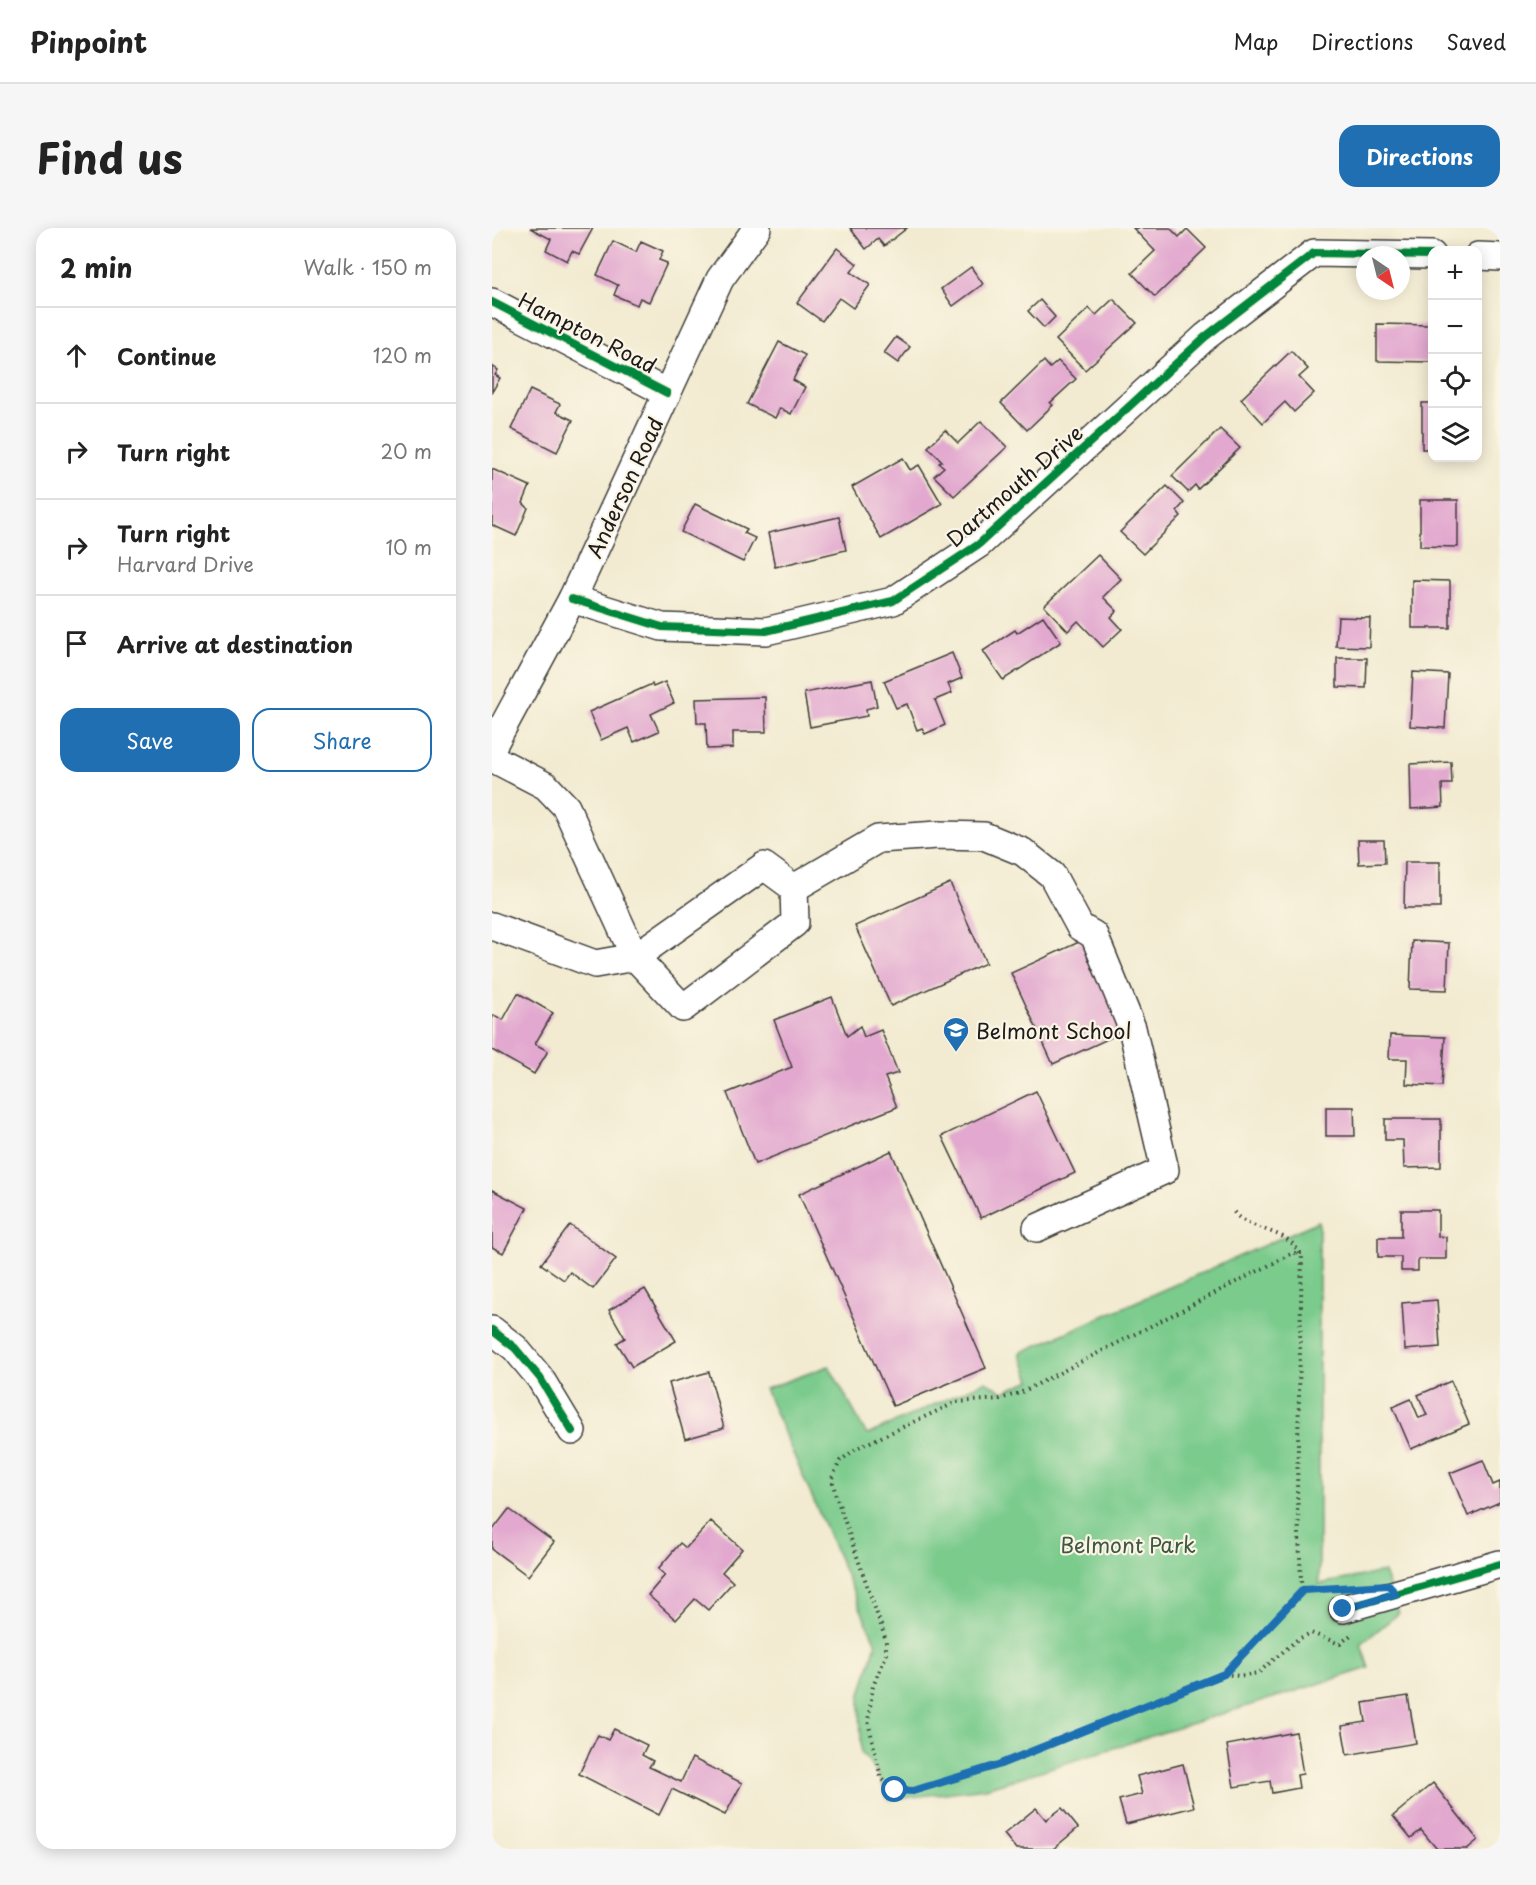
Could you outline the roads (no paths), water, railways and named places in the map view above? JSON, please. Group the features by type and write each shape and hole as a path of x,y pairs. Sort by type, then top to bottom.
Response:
{"street":[{"name":"Anderson Road","path":"492,747 572,599 720,279 757,228"},
{"name":"Dartmouth Drive","path":"572,599 662,627 766,631 892,602 979,544 1205,337 1314,253 1428,255"},
{"path":"1482,256 1500,256"},
{"name":"Hampton Road","path":"492,303 667,393"},
{"path":"492,758 546,786 566,807 635,957 684,1008 795,923 794,888"},
{"path":"794,888 878,839 938,835 984,836 1023,852 1052,875 1080,927 1094,935 1132,1028 1165,1170 1037,1228"},
{"path":"492,926 596,964 635,957 764,866 794,888"},
{"path":"492,1330 515,1348 538,1375 572,1431"},
{"path":"1346,1609 1500,1564"}],"place":[{"name":"Belmont School","path":"956,1053"}],"park label":[{"name":"Belmont Park","path":"1128,1544"}]}
